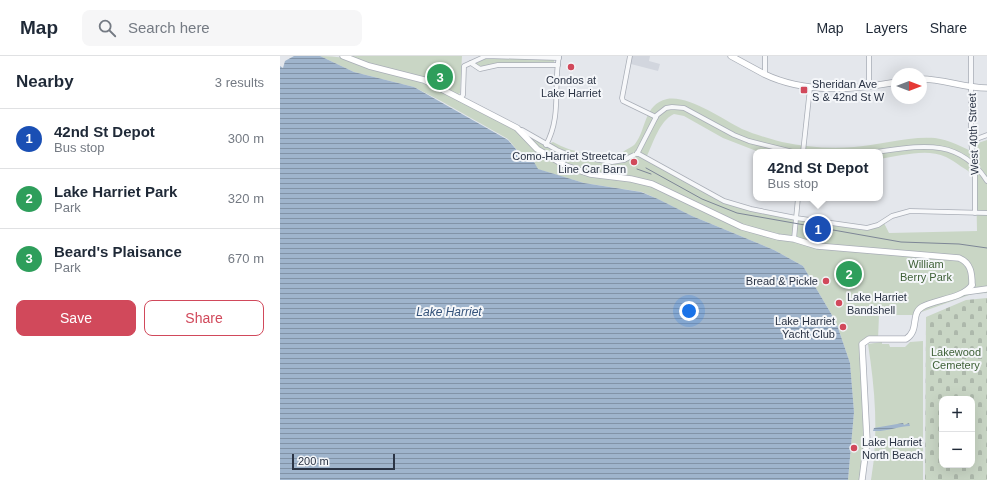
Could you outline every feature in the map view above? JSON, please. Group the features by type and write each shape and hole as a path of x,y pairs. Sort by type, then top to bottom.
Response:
{"street":[{"path":"343,56 369,66 424,80 517,128 546,145 576,157 612,162 624,160 636,154 656,117 666,108 678,107 739,137 782,149"},
{"path":"460,99 463,95 464,66 479,58 486,56 559,57 557,111 552,133 546,145"},
{"path":"630,56 622,98 623,101 656,117"},
{"path":"731,56 765,74 810,88 836,89 869,87 891,83"},
{"path":"765,56 765,74"},
{"path":"869,56 869,87"},
{"name":"West 40th Street","path":"971,56 971,141 975,213"},
{"path":"471,63 480,69 498,65 558,65"},
{"path":"927,80 949,82 971,88 987,88"},
{"path":"803,149 810,88"},
{"path":"517,128 523,136 544,154 566,166 590,174 631,179 652,184 742,227 778,237 794,239 822,246 959,258 964,260 970,268 972,285 968,290 922,307 915,316 914,330 906,339 869,339 862,344 867,441 862,480"},
{"path":"971,141 987,135"},
{"path":"883,151 917,146 936,147 955,153 973,164 987,181"},
{"path":"636,154 724,201 751,209 796,218 867,228 892,216 910,211 987,213"},
{"path":"794,239 798,201"},
{"path":"972,285 987,288"},
{"path":"961,293 987,288"}],"shaded area":[{"path":"628,56 650,56 649,61 660,64 658,71 627,63"}],"green space":[{"name":"William Berry Park","path":"320,56 349,58 378,65 408,75 466,101 546,145 553,142 577,152 594,155 620,158 623,155 623,152 633,146 639,138 649,112 659,102 667,99 676,99 695,104 747,131 777,141 800,145 845,148 905,139 935,138 951,142 975,153 975,144 987,140 987,293 972,294 913,315 879,315 878,339 863,342 867,441 862,480 848,480 854,412 850,363 836,322 803,266 774,250 692,216 642,192 584,183 537,169 534,162 521,155 508,139 414,87 354,72"},
{"path":"348,56 462,56 460,93 457,95 435,83 361,62"},
{"path":"484,59 554,59 554,62 493,64 483,67 475,64"},
{"name":"Lakewood Cemetery","path":"987,298 987,480 925,480 926,317 966,300"},
{"path":"923,341 923,480 871,480 875,446 875,412 873,378 868,344 882,342 882,344 889,344 890,347 905,347 910,342"}],"water":[{"name":"Lake Harriet","path":"294,56 320,56 354,72 414,87 508,140 521,155 534,162 538,169 584,183 641,192 692,216 774,250 803,266 836,322 850,363 854,412 848,480 280,480 280,66 283,68 285,61"},
{"path":"903,423 904,425 909,423 910,426 883,431 873,431 874,428"}],"tram line":[{"path":"646,168 702,199 737,213 901,242 959,244 987,248"},
{"path":"637,169 651,174"}],"place":[{"name":"Condos at Lake Harriet","path":"571,67"},
{"name":"Beard's Plaisance","path":"440,77"},
{"name":"Sheridan Ave S & 42nd St W","path":"804,90"},
{"name":"Como-Harriet Streetcar Line Car Barn","path":"634,162"},
{"name":"42nd St Depot","path":"818,229"},
{"name":"Lake Harriet Park","path":"849,274"},
{"name":"Bread & Pickle","path":"826,281"},
{"name":"Lake Harriet Bandshell","path":"839,303"},
{"name":"Lake Harriet Yacht Club","path":"843,327"},
{"name":"Lake Harriet North Beach","path":"854,448"}]}
